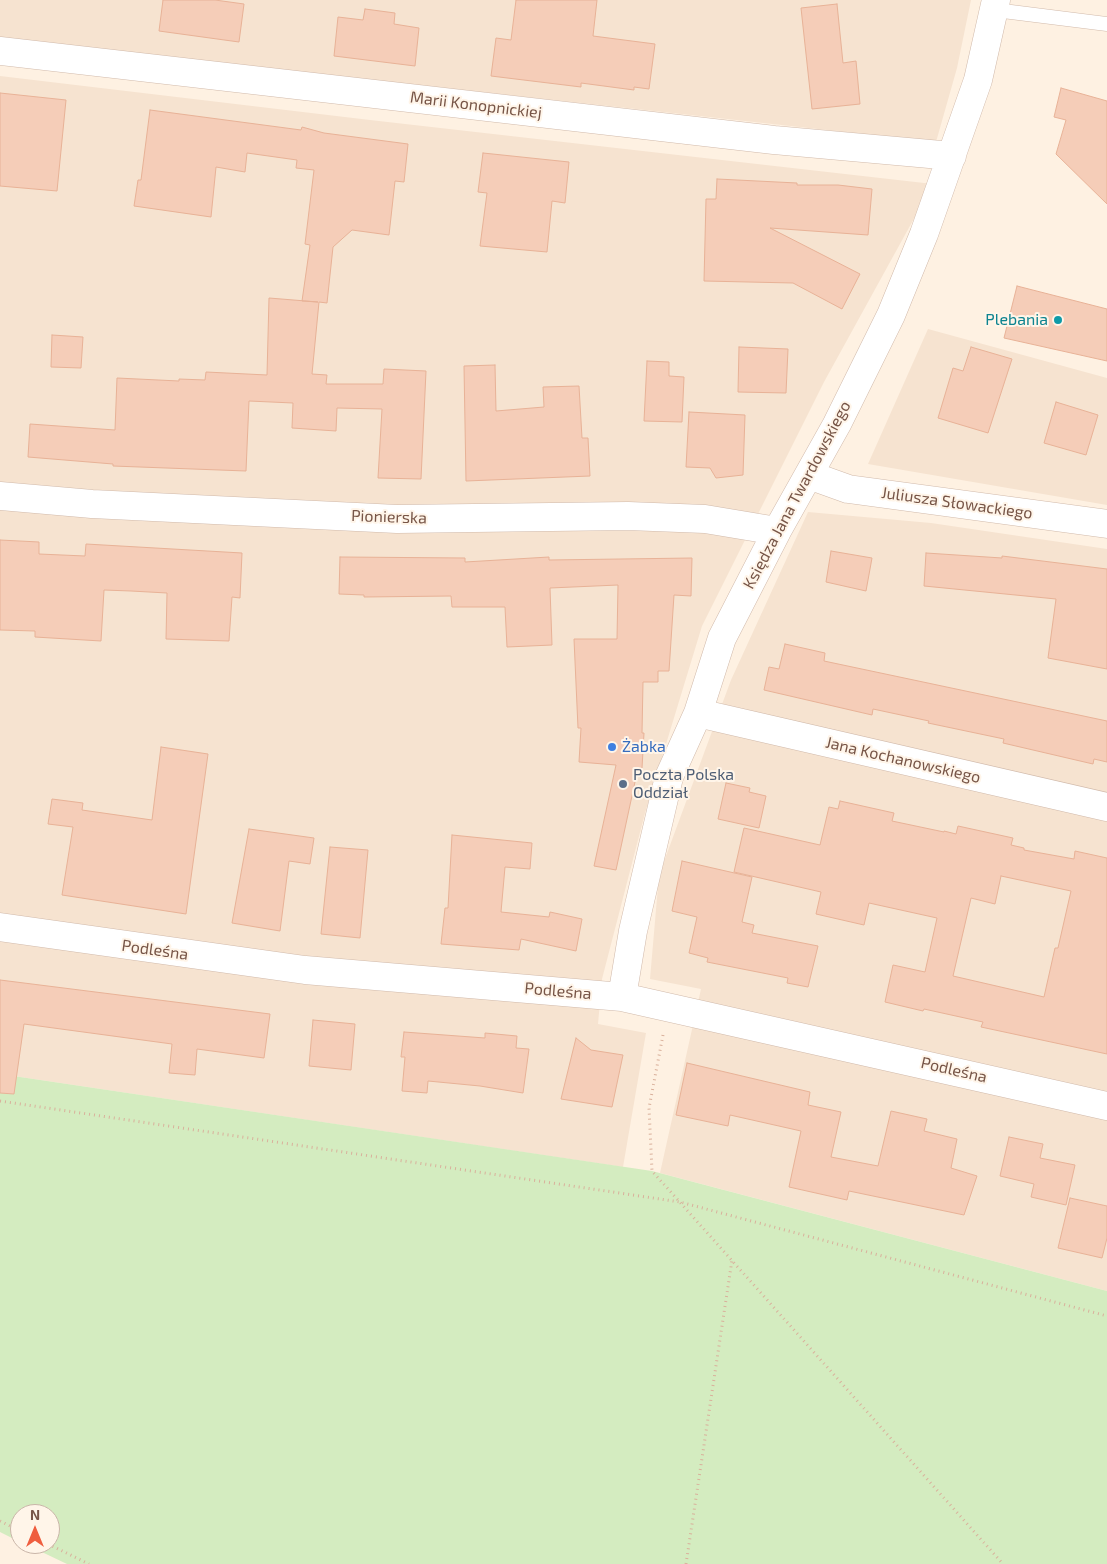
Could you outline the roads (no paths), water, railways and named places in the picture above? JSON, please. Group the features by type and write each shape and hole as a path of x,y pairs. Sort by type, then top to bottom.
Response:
{"street":[{"name":"Księdza Jana Twardowskiego","path":"622,997 633,931 669,777 698,712 722,638 777,531 809,475 891,315 924,234 978,80 995,5"},
{"name":"Marii Konopnickiej","path":"0,51 774,140 952,156"},
{"name":"Juliusza Słowackiego","path":"809,475 848,488 1107,524"},
{"name":"Pionierska","path":"0,496 92,504 397,518 628,516 705,518 777,531"},
{"name":"Jana Kochanowskiego","path":"698,712 1107,807"},
{"name":"Podleśna","path":"0,926 305,970 622,997 1107,1106"}],"lane":[{"path":"995,5 1107,24"}],"place":[{"name":"Plebania","path":"1058,320"},
{"name":"Żabka","path":"612,747"},
{"name":"Poczta Polska Oddział","path":"623,784"}]}
